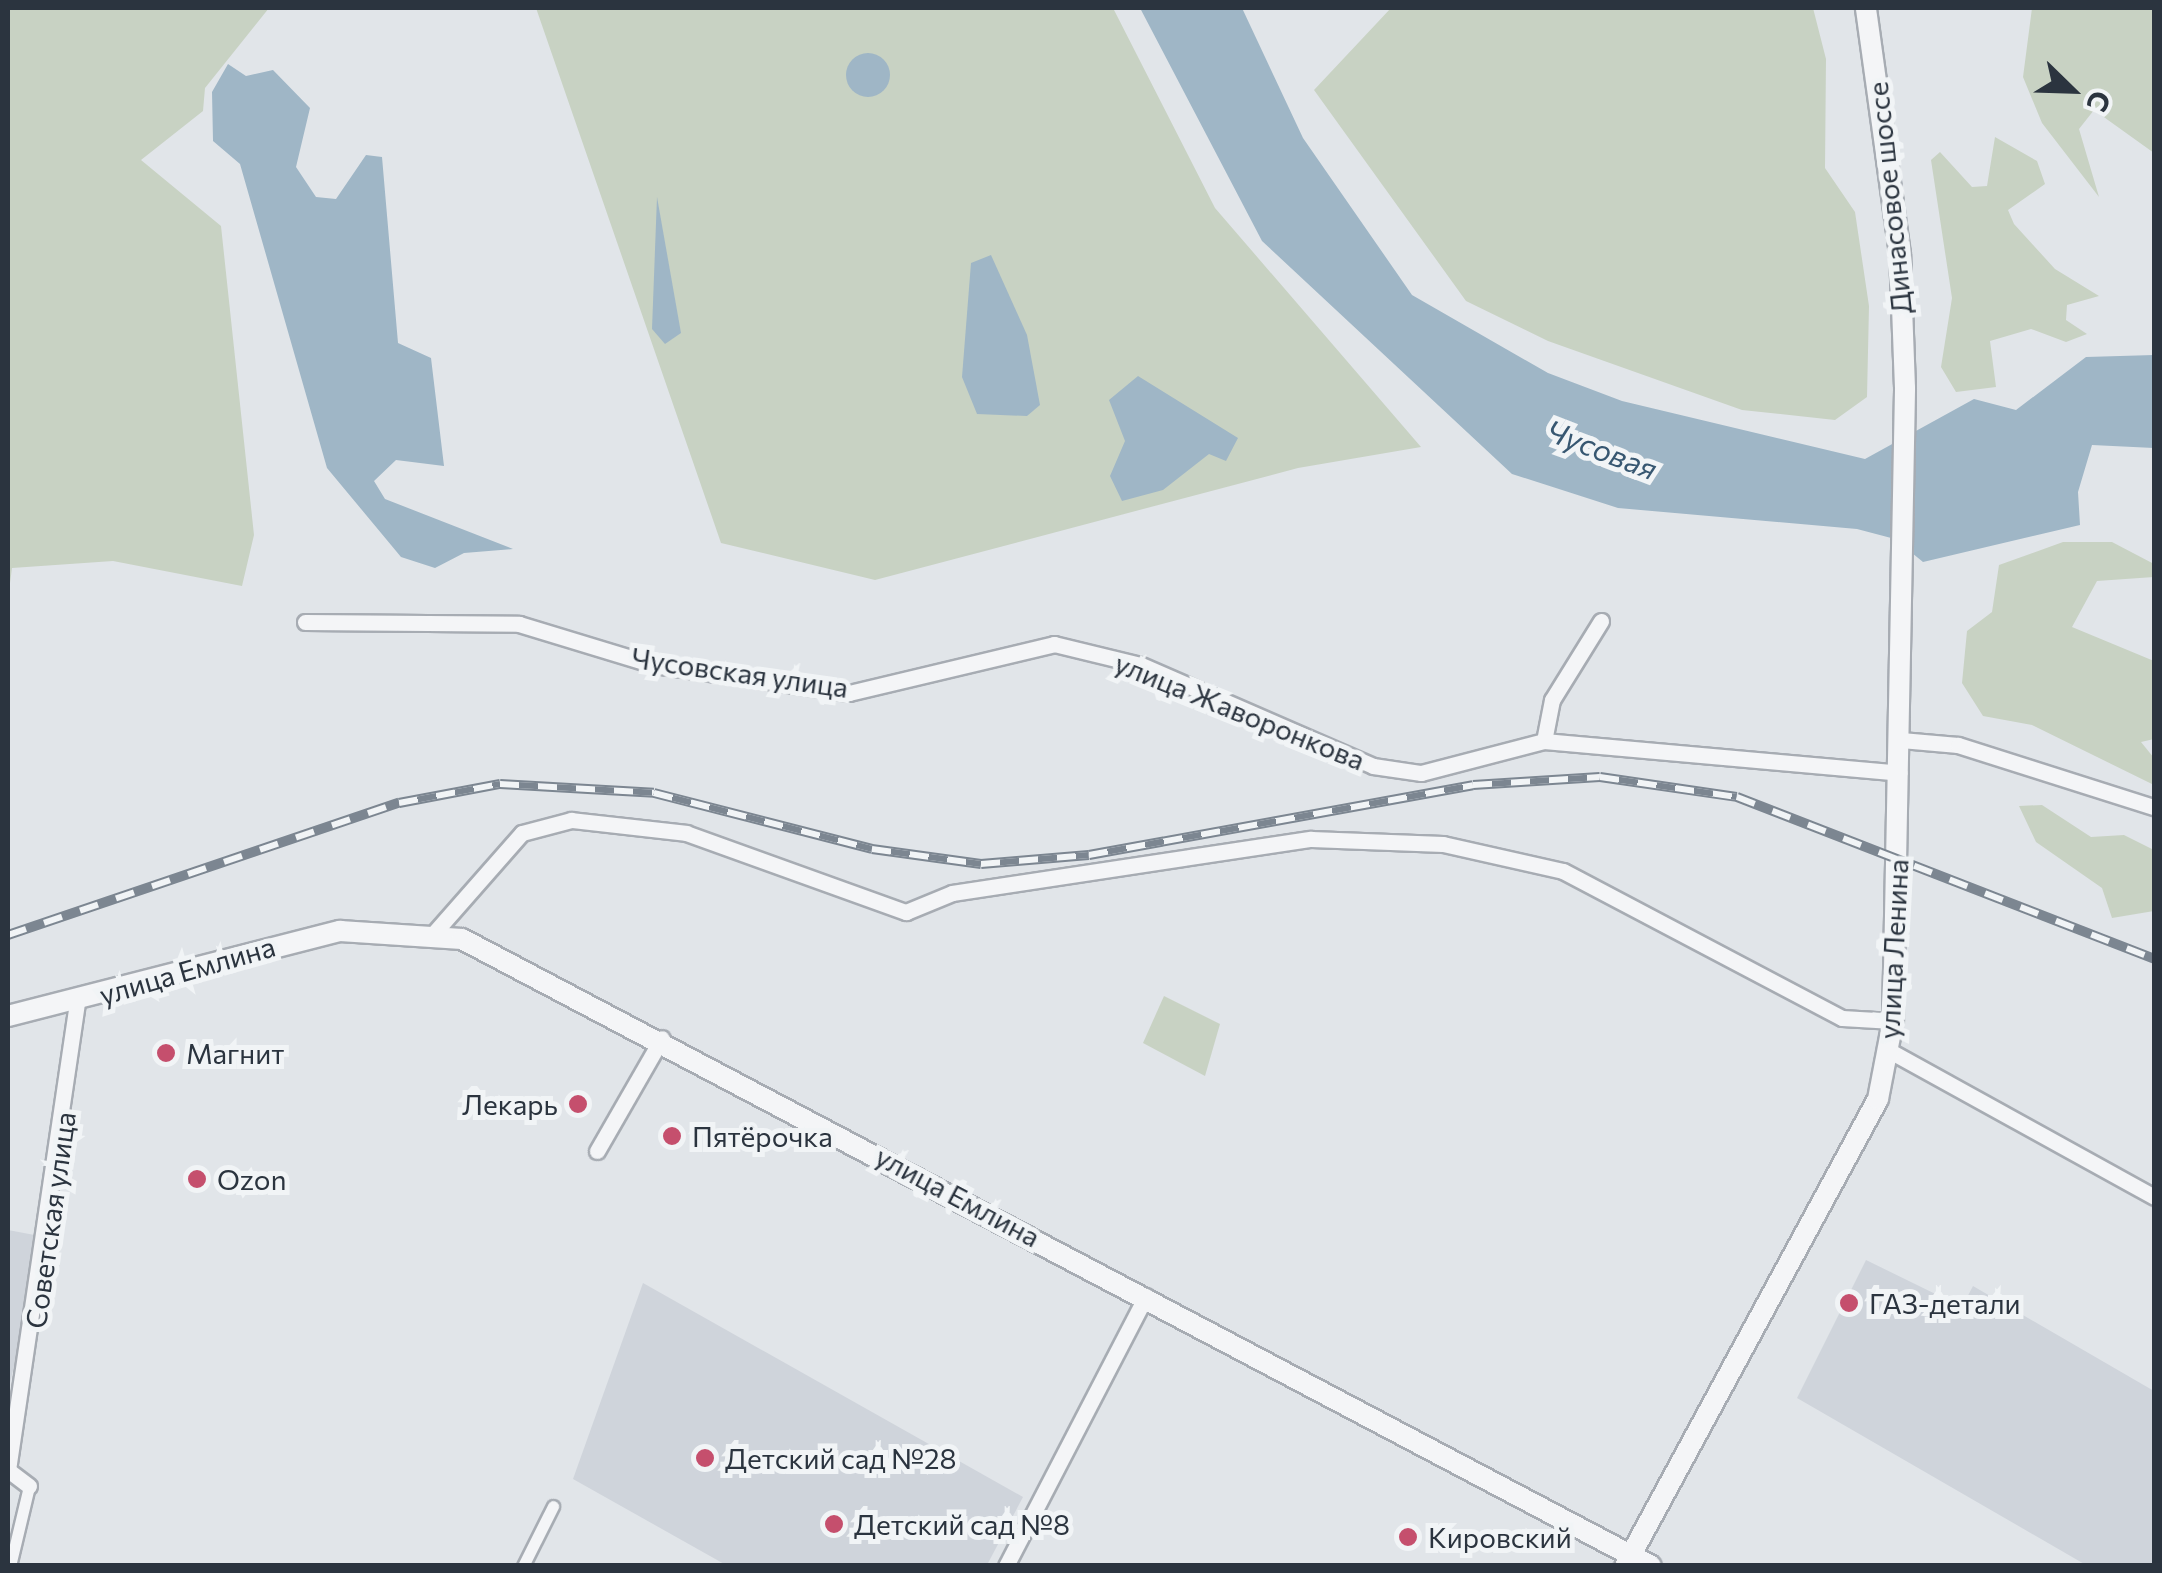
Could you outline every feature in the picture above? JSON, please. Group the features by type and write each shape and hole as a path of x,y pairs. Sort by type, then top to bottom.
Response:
{"street":[{"name":"Динасовое шоссе","path":"1866,8 1900,254 1905,388"},
{"name":"улица Ленина","path":"1628,1560 1878,1099 1894,1021 1905,388"},
{"path":"1544,741 1552,700 1601,621"},
{"name":"Чусовская улица","path":"305,622 519,624 654,665 849,693 1054,644"},
{"name":"улица Жаворонкова","path":"1054,644 1141,665 1373,766 1420,773 1544,741 1900,772"},
{"path":"1901,740 1958,745 2154,807"},
{"path":"434,933 522,834 571,820 686,833 906,912 952,893 1311,839 1443,844 1563,871 1842,1018 1894,1021"},
{"name":"улица Емлина","path":"8,1016 77,1001 293,940 434,933 530,968 1146,1296 1628,1560 1651,1566"},
{"name":"Советская улица","path":"29,1486 8,1470 77,1001"},
{"path":"597,1150 662,1038"},
{"path":"1888,1050 2154,1198"},
{"path":"1006,1566 1146,1296"},
{"path":"10,1566 29,1486"},
{"path":"524,1566 553,1506"}],"shaded area":[{"path":"8,1230 45,1237 8,1391"},
{"path":"1866,1260 1962,1307 1973,1286 2154,1391 2154,1565 2086,1565 1797,1398"},
{"path":"643,1283 1023,1497 987,1565 726,1565 573,1479"}],"green space":[{"path":"8,8 269,8 205,88 203,111 141,160 221,226 254,535 242,586 113,561 12,568 8,598"},
{"path":"536,8 1113,8 1215,208 1421,447 1298,468 875,580 721,543"},
{"path":"1391,8 1813,8 1826,59 1825,168 1855,212 1869,306 1867,397 1835,420 1742,410 1548,341 1466,301 1314,90"},
{"path":"2032,8 2154,8 2154,153 2094,110 2079,129 2099,197 2042,123 2023,77"},
{"path":"1995,137 2037,161 2045,184 2008,210 2014,224 2055,269 2099,296 2067,305 2066,320 2087,334 2066,342 2031,329 1990,341 1996,387 1956,392 1941,367 1952,298 1931,160 1940,152 1972,187 1987,186"},
{"path":"2063,542 2112,542 2154,564 2154,577 2097,581 2072,627 2154,661 2154,739 2141,742 2154,758 2154,785 2032,725 1983,716 1962,683 1967,631 1992,612 1999,565"},
{"path":"2042,805 2091,837 2124,835 2154,850 2154,911 2112,918 2102,888 2036,842 2019,806"},
{"path":"1164,996 1220,1024 1205,1076 1143,1043"}],"water":[{"name":"Чусовая","path":"1140,8 1242,8 1303,138 1412,295 1548,373 1622,401 1865,459 1974,399 2016,410 2086,357 2154,355 2154,448 2092,445 2078,492 2080,525 1923,562 1895,539 1857,529 1618,508 1512,474 1262,241"},
{"path":"868,53 883,60 890,75 883,90 868,97 853,90 846,75 853,60"},
{"path":"228,64 246,76 273,70 310,108 296,167 316,197 336,199 366,155 382,157 398,343 431,358 444,466 396,460 374,481 385,499 513,549 464,553 435,568 401,557 327,468 240,164 213,141 212,92"},
{"path":"657,197 681,333 665,344 652,329"},
{"path":"991,255 1027,335 1040,405 1027,416 977,414 962,377 971,263"},
{"path":"1138,376 1238,438 1226,461 1209,454 1163,490 1122,501 1110,476 1125,441 1109,400"}],"railway":[{"path":"8,935 399,803 500,784 654,793 872,849 981,864 1089,855 1473,785 1600,777 1737,797 2154,959"}],"place":[{"name":"Магнит","path":"166,1053"},
{"name":"Лекарь","path":"578,1104"},
{"name":"Пятёрочка","path":"672,1136"},
{"name":"Ozon","path":"197,1179"},
{"name":"ГАЗ-детали","path":"1849,1303"},
{"name":"Детский сад №28","path":"705,1458"},
{"name":"Детский сад №8","path":"834,1524"},
{"name":"Кировский","path":"1408,1537"}]}
